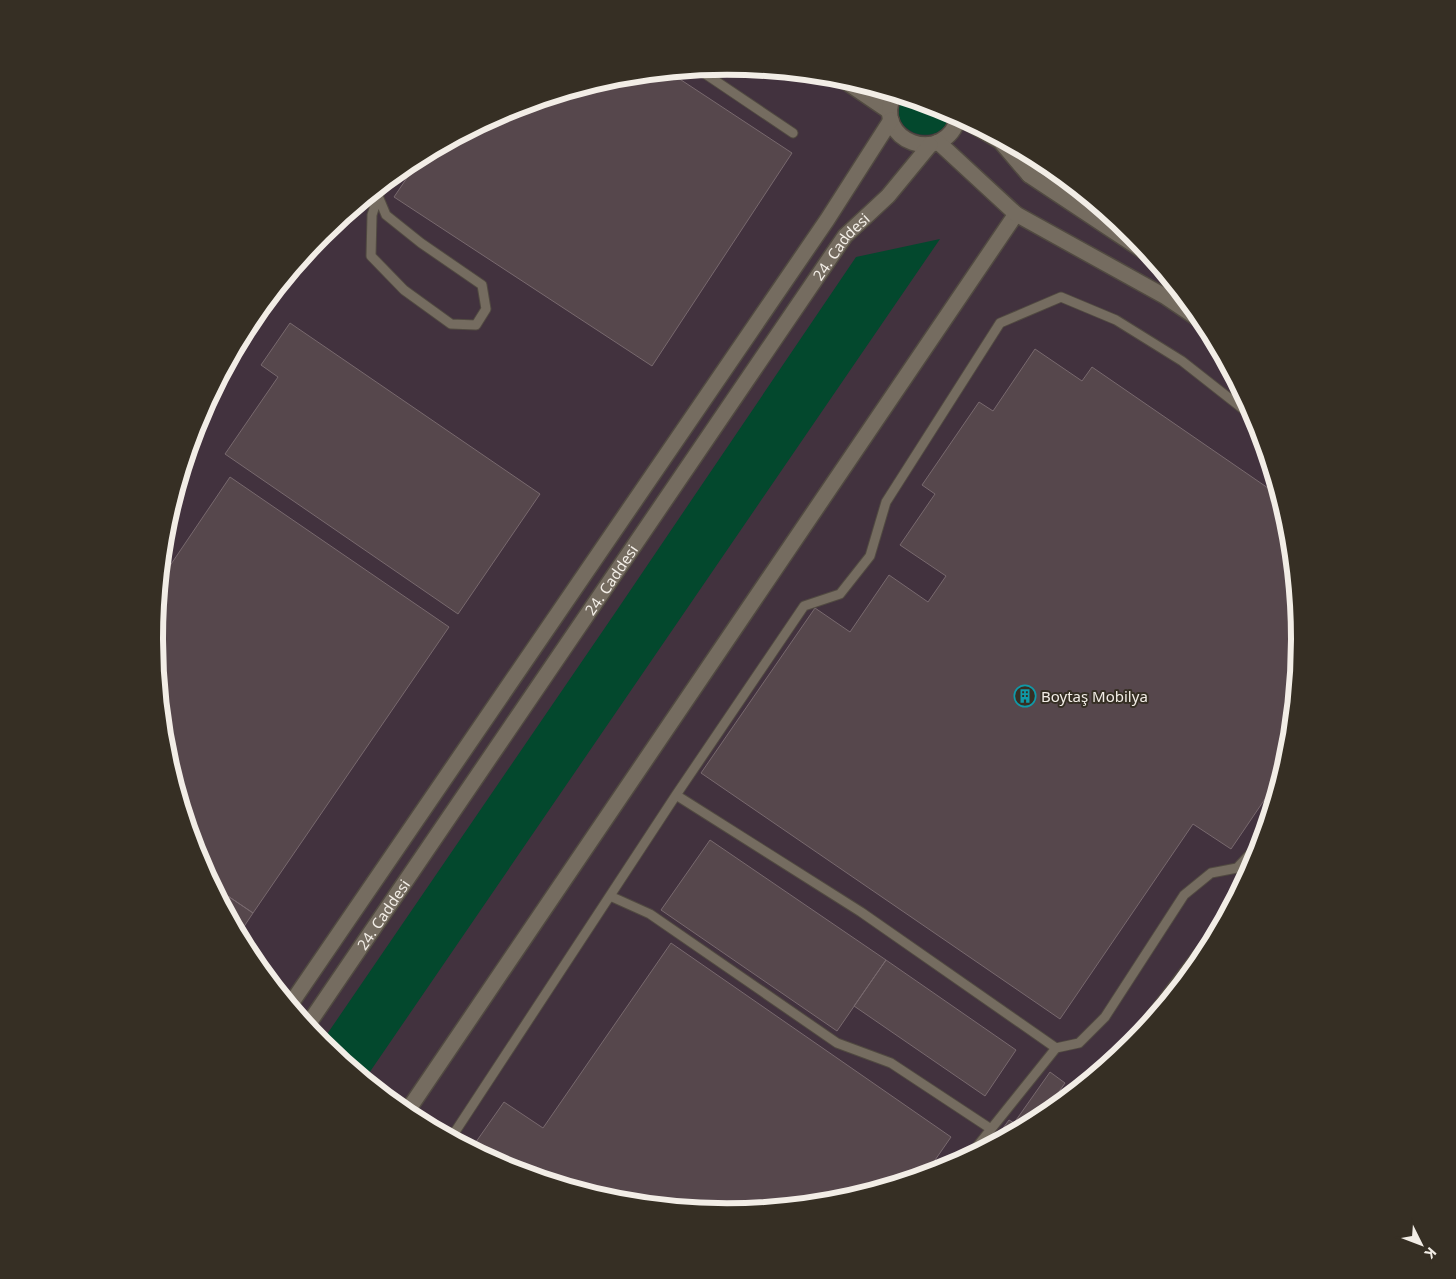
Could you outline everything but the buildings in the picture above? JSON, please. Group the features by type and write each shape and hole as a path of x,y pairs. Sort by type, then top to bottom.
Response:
{"street":[{"path":"856,90 890,116 894,128 906,140 922,145 934,144 1016,214 1166,297 1186,311"},
{"name":"24. Caddesi","path":"294,1000 821,229 890,116 892,100"},
{"name":"24. Caddesi","path":"311,1020 845,236 888,196 934,144 952,132 956,123"},
{"path":"1007,149 1029,175 1127,240"},
{"path":"1029,175 1035,166"},
{"path":"410,1106 1016,214"}],"lane":[{"path":"708,76 793,133"},
{"path":"378,197 372,215 371,256 404,290 451,324 476,325 486,309 482,285 386,215 378,197"},
{"path":"454,1133 676,796 804,606 840,594 870,556 886,502 1000,323 1061,297 1116,320 1174,356 1243,410"},
{"path":"676,796 861,912 1056,1048"},
{"path":"976,1147 1056,1048 1079,1043 1105,1017 1184,895 1211,873 1237,868 1251,853"},
{"path":"610,896 650,914 837,1043 891,1063 991,1129"}],"shaded area":[{"path":"691,76 765,76 802,80 874,94 909,105 978,133 1010,151 1042,170 1100,215 1127,240 1176,296 1217,357 1234,390 1250,423 1273,493 1282,529 1291,603 1292,640 1288,713 1282,750 1263,821 1250,856 1217,922 1176,983 1152,1012 1127,1039 1072,1087 1042,1109 978,1146 944,1161 874,1185 802,1199 765,1203 691,1203 654,1199 582,1185 512,1161 478,1146 414,1109 356,1064 329,1039 280,983 259,953 239,922 206,856 193,821 174,750 168,713 163,640 168,566 174,529 193,458 206,423 239,357 259,326 280,296 329,240 356,215 414,170 478,133 512,118 582,94 654,80"}],"green space":[{"path":"901,103 947,119 946,124 938,132 928,135 917,134 908,129 901,121 899,110"},
{"path":"940,239 368,1074 326,1036 856,257"}],"place":[{"name":"Boytaş Mobilya","path":"1025,696"}]}
